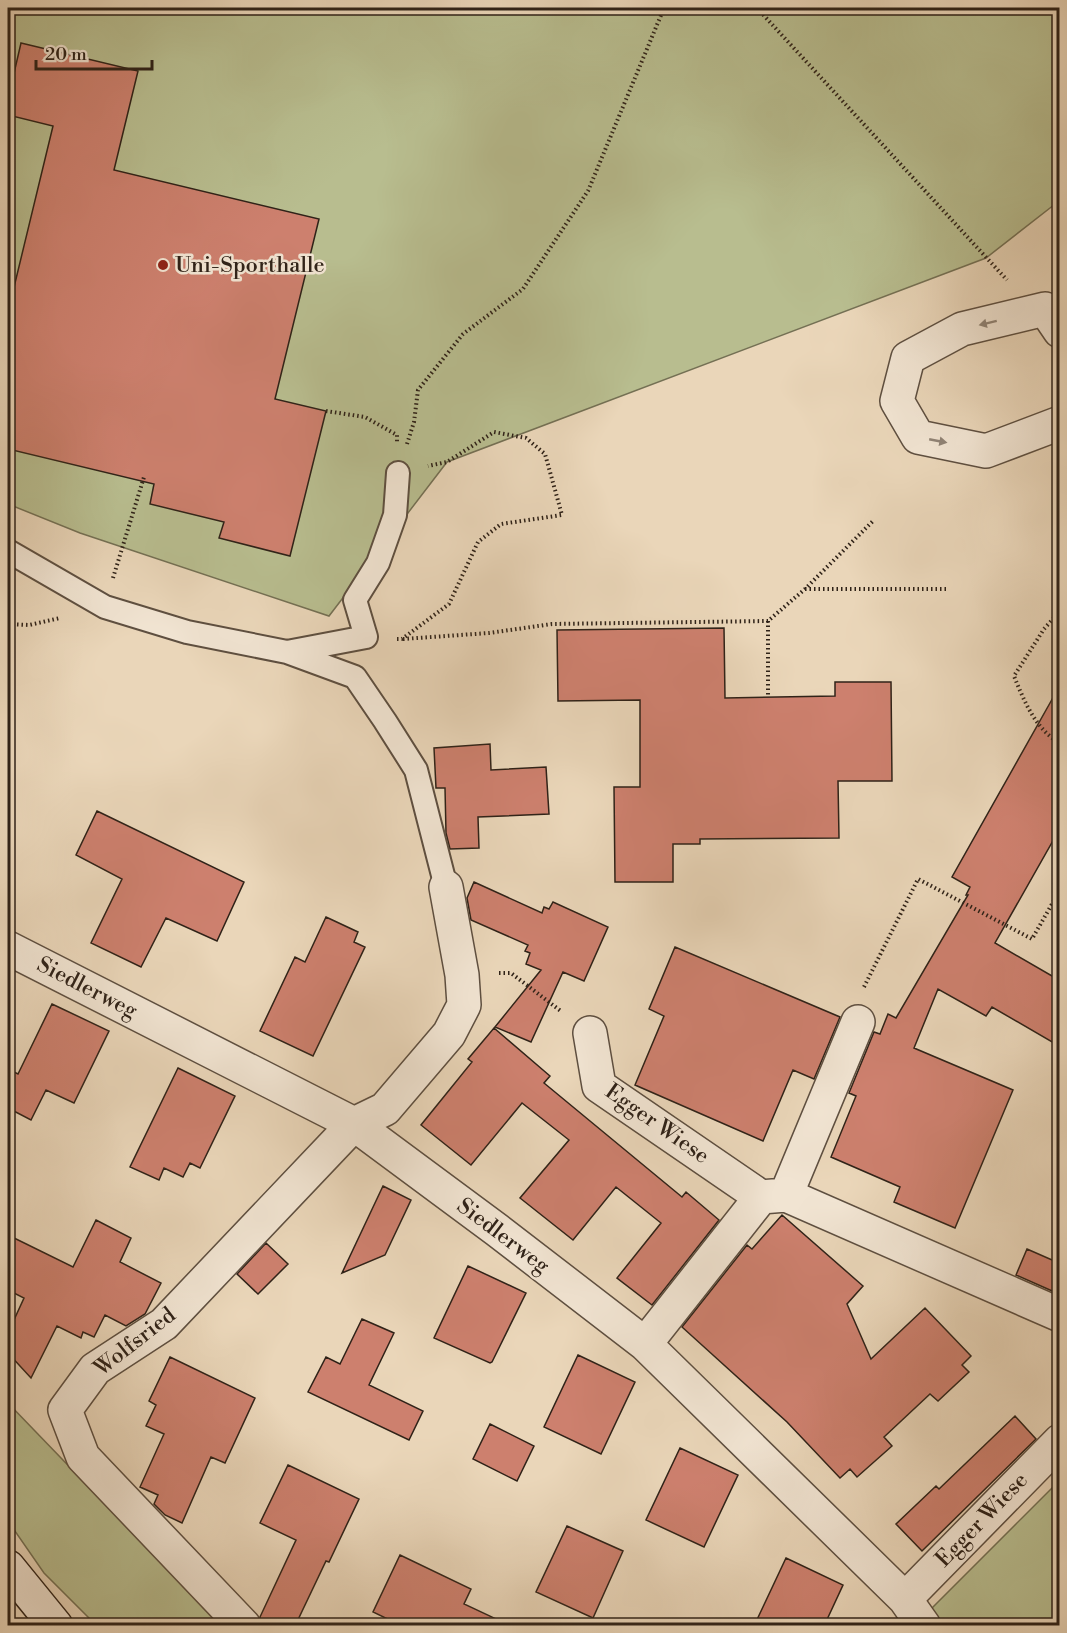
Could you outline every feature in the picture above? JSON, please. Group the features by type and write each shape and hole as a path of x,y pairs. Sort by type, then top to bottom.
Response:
{"street":[{"path":"1052,320 962,329 908,358 897,400 918,437 986,451 1059,423"},
{"path":"354,1124 385,1109 448,1034 464,1005 462,975 446,887"},
{"name":"Siedlerweg","path":"8,948 354,1124 645,1344 905,1599 924,1626"},
{"path":"645,1344 774,1196 858,1022"},
{"name":"Egger Wiese","path":"590,1033 599,1086 774,1196 1059,1315"},
{"name":"Wolfsried","path":"244,1626 82,1457 65,1410 95,1369 164,1324 354,1124"},
{"name":"Egger Wiese","path":"905,1599 1059,1441"},
{"path":"8,1567 56,1626"}],"lane":[{"path":"287,652 366,637 355,600 378,563 395,515 398,473"},
{"path":"8,551 105,607 187,632 287,652 355,677 417,770 446,887"}],"path":[{"path":"398,473 414,422 418,390 463,334 524,289 588,191 664,8"},
{"path":"757,8 994,267 1052,320"},
{"path":"326,411 365,417 397,435 398,473"},
{"path":"398,473 447,462 494,432 526,438 545,454 562,515 501,524 478,542 448,604 402,639"},
{"path":"105,607 144,477"},
{"path":"366,637 402,639 489,633 552,624 768,621 805,589 873,520"},
{"path":"805,589 948,589"},
{"path":"1059,611 1044,629 1014,676 1024,704 1049,737 1059,743"},
{"path":"768,621 768,696"},
{"path":"1054,840 1059,843"},
{"path":"858,1022 861,993 918,879 1032,939 1059,890"},
{"path":"462,975 511,973 590,1033"}],"green space":[{"path":"8,8 1059,8 1059,201 986,258 447,462 329,616 80,533 8,504"},
{"path":"8,1403 222,1625 96,1625 44,1573 8,1521"},
{"path":"1059,1481 1059,1625 939,1625 928,1612"}],"building":[{"name":"Uni-Sporthalle","path":"21,43 138,71 114,170 319,219 275,399 326,411 290,556 219,538 224,522 150,504 154,484 8,449 8,312 53,126 8,115 8,99"},
{"path":"724,628 725,698 835,696 835,682 891,682 892,781 838,781 839,838 700,839 700,844 673,844 673,882 615,882 614,787 640,787 640,700 558,701 557,630"},
{"path":"1059,687 1059,830 995,943 1059,980 1059,1046 992,1007 986,1016 938,989 914,1048 1013,1090 955,1228 894,1202 900,1187 831,1157 856,1096 849,1093 874,1032 880,1034 888,1014 896,1018 968,895 966,895 970,887 952,877"},
{"path":"490,744 491,770 546,767 549,814 478,817 479,848 450,849 446,833 445,788 436,788 434,748"},
{"path":"97,811 244,882 217,941 166,918 141,967 91,943 122,879 76,855"},
{"path":"474,882 542,913 544,907 549,909 553,902 608,927 584,981 563,972 531,1042 495,1027 541,970 526,964 530,953 525,951 528,945 471,920 467,898"},
{"path":"326,917 358,932 354,942 365,947 313,1056 260,1031 295,957 305,962"},
{"path":"675,947 840,1017 814,1079 793,1070 763,1141 635,1085 664,1016 649,1009"},
{"path":"52,1004 109,1031 74,1103 46,1090 31,1120 8,1108 8,1069 18,1074"},
{"path":"494,1028 550,1076 544,1083 682,1197 686,1192 719,1220 652,1305 617,1278 661,1223 616,1187 573,1240 520,1198 569,1140 522,1103 471,1165 421,1125 472,1062 468,1059"},
{"path":"178,1068 235,1096 200,1168 190,1163 183,1177 164,1168 159,1180 130,1167"},
{"path":"383,1186 411,1200 385,1255 342,1273"},
{"path":"782,1215 863,1286 847,1304 871,1359 925,1308 971,1356 962,1365 969,1372 938,1401 930,1394 884,1437 892,1446 857,1477 850,1469 840,1478 787,1422 682,1327 747,1245 752,1249"},
{"path":"96,1220 131,1238 120,1262 161,1283 145,1314 126,1326 105,1315 94,1337 83,1332 81,1338 57,1326 31,1378 8,1353 8,1333 24,1298 8,1290 8,1235 73,1267"},
{"path":"266,1243 288,1264 258,1294 237,1274"},
{"path":"1027,1249 1059,1263 1059,1294 1016,1275"},
{"path":"468,1266 526,1293 490,1363 434,1338"},
{"path":"362,1319 394,1333 369,1385 423,1411 409,1440 308,1392 326,1357 340,1364"},
{"path":"578,1355 635,1382 601,1454 544,1427"},
{"path":"170,1357 255,1398 225,1463 211,1457 182,1523 165,1515 154,1504 158,1495 140,1487 164,1434 146,1426 156,1405 149,1401"},
{"path":"1015,1416 1036,1439 922,1551 896,1524 936,1486 939,1489"},
{"path":"490,1424 534,1446 517,1481 473,1459"},
{"path":"680,1448 738,1475 704,1547 646,1520"},
{"path":"288,1465 359,1499 295,1626 262,1626 260,1617 296,1540 260,1523"},
{"path":"567,1526 623,1551 593,1618 536,1592"},
{"path":"400,1555 471,1589 464,1604 511,1626 402,1626 373,1612"},
{"path":"786,1558 843,1585 824,1626 754,1626"}],"place":[{"name":"Uni-Sporthalle","path":"163,265"}]}
